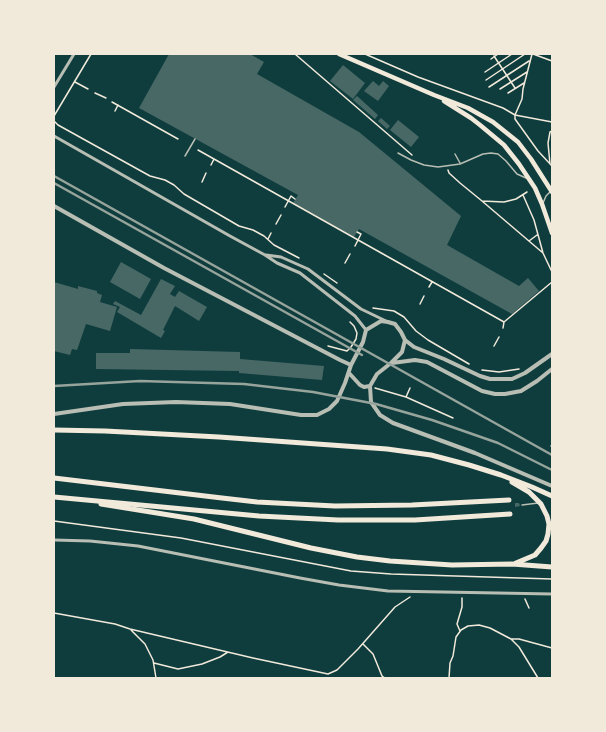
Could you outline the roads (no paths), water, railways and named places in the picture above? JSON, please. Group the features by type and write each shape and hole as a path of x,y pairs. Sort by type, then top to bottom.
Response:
{"main road":[{"path":"339,54 468,108 493,122 518,142 532,159 552,191"},
{"path":"434,95 471,118 504,145 529,180 542,204 552,233"},
{"path":"54,430 219,437 387,449 431,456 501,475 552,496"},
{"path":"501,475 529,492 540,503 547,516 549,524 546,541 535,555 523,561 512,564"},
{"path":"54,478 229,499 335,506 412,505 509,500"},
{"path":"54,497 259,516 338,520 416,520 510,514"},
{"path":"76,499 194,519 311,548 357,557 390,561 452,565 512,564 552,567"}],"street":[{"path":"54,87 74,54"},
{"path":"54,136 223,233 300,274 355,316 366,330 364,342 351,365 337,401 329,409 316,415 301,415 230,404 176,402 123,404 54,414"},
{"path":"54,206 164,268 351,365"},
{"path":"265,255 281,257 308,270 361,309 394,324 401,332 405,340 414,347 480,376 490,379 512,379 525,373 552,354"},
{"path":"366,330 380,321 388,322"},
{"path":"405,340 402,352 377,374 370,386 371,402 380,415 393,423 476,453 552,486"},
{"path":"391,363 415,360 427,362 482,391 495,394 521,391 552,369"},
{"path":"349,373 360,385 370,386"},
{"path":"54,540 90,541 138,546 339,585 388,591 552,594"}],"lane":[{"path":"186,156 195,139"},
{"path":"398,153 424,165 438,167 460,164 483,154 498,154 517,174 529,180"},
{"path":"456,154 460,164"},
{"path":"542,204 546,196 552,191"},
{"path":"522,505 540,503"}],"railway":[{"path":"54,176 552,455"},
{"path":"54,183 362,355"},
{"path":"54,386 140,381 244,384 313,392 376,404 432,420 498,443 552,470"}]}
